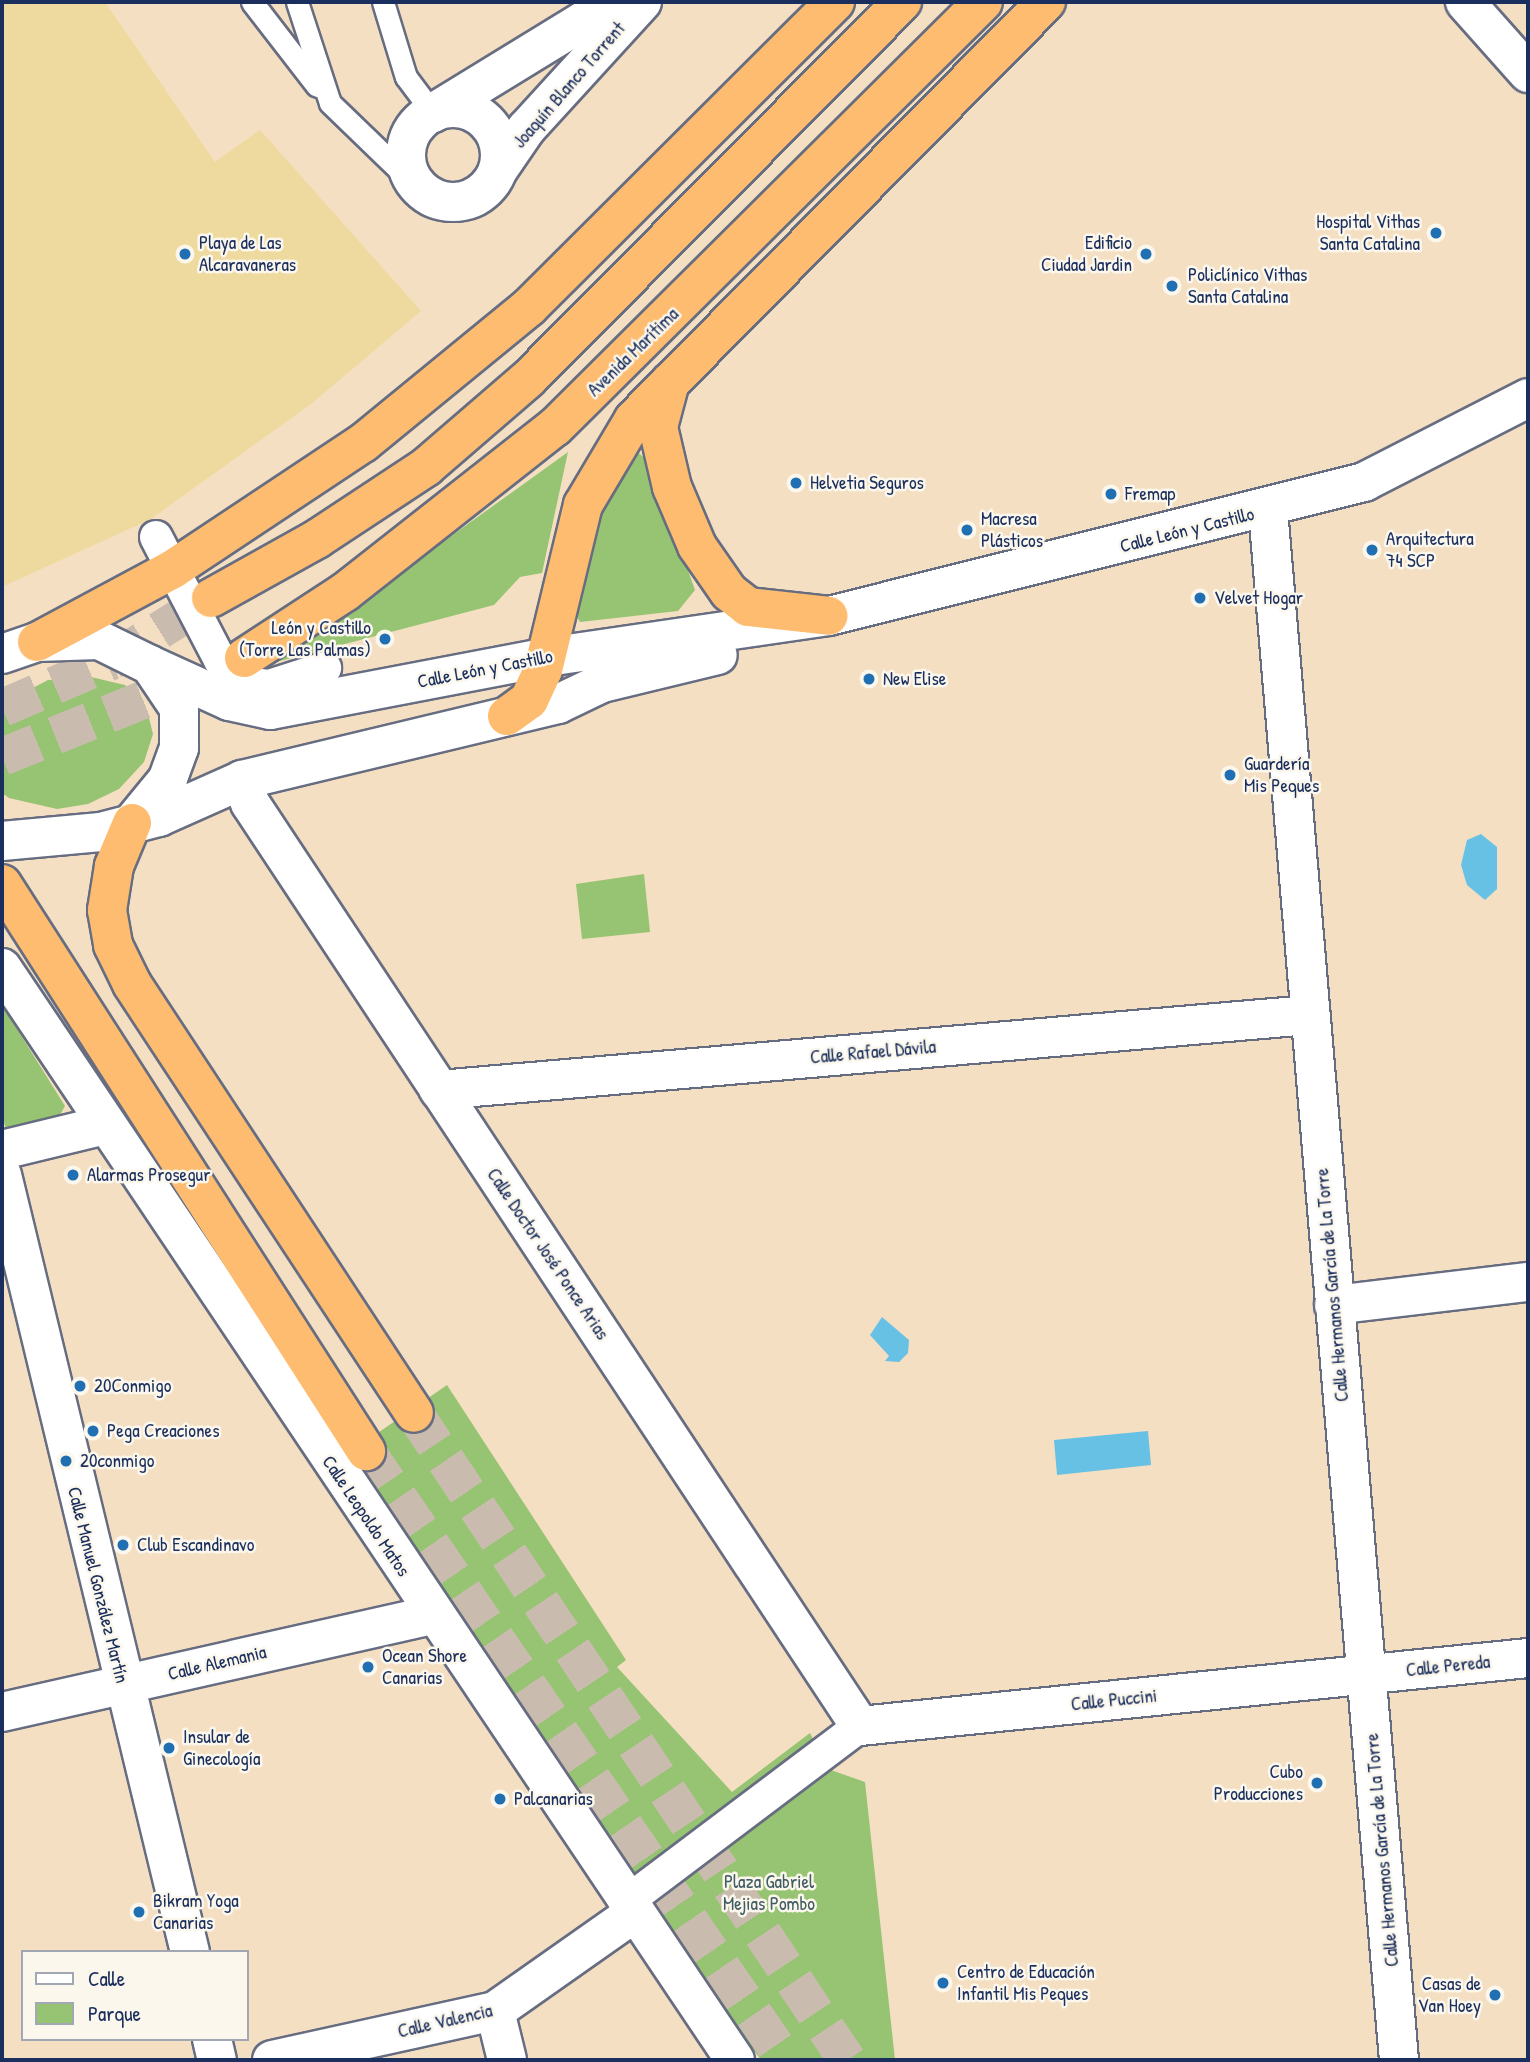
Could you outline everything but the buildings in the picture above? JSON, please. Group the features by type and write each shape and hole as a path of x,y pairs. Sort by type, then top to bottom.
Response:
{"highway":[{"path":"37,642 164,553 363,443 529,307 835,2"},
{"path":"211,598 317,539 426,467 528,379 902,2"},
{"name":"Avenida Marítima","path":"244,658 376,569 555,427 983,2"},
{"path":"507,716 528,700 547,657 583,505 616,444 670,382 1046,2"},
{"path":"670,382 659,427 664,459 704,555 729,592 748,607 829,615"},
{"path":"132,823 114,866 107,910 113,945 132,984 414,1413"},
{"path":"2,884 366,1451"}],"street":[{"name":"Joaquín Blanco Torrent","path":"433,113 614,2"},
{"name":"Joaquín Blanco Torrent","path":"498,170 526,129 642,2"},
{"path":"1465,2 1528,73"},
{"path":"463,109 489,125 497,139 498,170 481,193 455,203 416,186 407,145 433,113 463,109"},
{"name":"Calle León y Castillo","path":"2,654 37,642 99,640 229,701 270,710 547,657 829,615 1268,510 1364,482 1528,398"},
{"name":"Calle Hermanos García de La Torre","path":"1268,510 1308,1015 1368,1674 1399,2060"},
{"path":"164,553 220,660 240,682 269,686 325,668"},
{"name":"Calle León y Castillo","path":"2,841 68,838 132,823 227,785 558,704 602,683 762,644 829,615"},
{"path":"132,823 168,779 179,748 178,708 150,666"},
{"name":"Calle Doctor José Ponce Arias","path":"227,785 250,803 860,1726"},
{"name":"Calle Leopoldo Matos","path":"2,968 432,1615 629,1908 736,2060"},
{"name":"Calle Rafael Dávila","path":"439,1090 1308,1015"},
{"path":"2,1150 105,1125"},
{"name":"Calle Manuel González Martín","path":"2,1175 122,1685 189,1950"},
{"path":"1334,1305 1528,1282"},
{"name":"Calle Alemania","path":"2,1712 432,1615"},
{"name":"Calle Pereda","path":"1368,1674 1528,1658"},
{"name":"Calle Puccini","path":"860,1726 1368,1674"},
{"path":"629,1908 860,1726"},
{"name":"Calle Valencia","path":"272,2060 495,2011 629,1908"},
{"path":"495,2011 507,2060"},
{"path":"212,2041 217,2060"}],"lane":[{"path":"252,2 330,103 416,186"},
{"path":"297,2 330,103"},
{"path":"383,2 406,77 433,113"}],"green space":[{"path":"568,452 542,573 520,577 494,605 276,662"},
{"path":"637,452 649,461 695,590 678,611 580,622 575,613 603,511"},
{"path":"91,677 125,685 147,710 153,734 144,762 119,789 88,804 57,809 9,798 2,793 2,704 48,680"},
{"path":"644,874 650,932 582,939 576,884"},
{"path":"2,1005 65,1106 60,1115 15,1132 6,1129 2,1116"},
{"name":"Plaza Gabriel Mejias Pombo","path":"447,1385 626,1660 617,1667 732,1792 810,1733 828,1769 865,1782 895,2060 761,2060 674,1943 346,1455"}],"sand":[{"name":"Playa de Las Alcaravaneras","path":"2,2 105,2 215,162 260,130 421,311 311,404 151,519 4,586"}],"water":[{"path":"1481,834 1497,847 1497,889 1485,900 1467,885 1461,865 1467,840"},
{"path":"882,1317 909,1340 908,1353 899,1362 885,1361 889,1356 870,1335"},
{"path":"1148,1431 1151,1465 1057,1475 1054,1440"}],"tunnel":[{"path":"2,708 111,661 211,598"},
{"path":"2,757 198,678"},
{"path":"414,1413 847,2060"},
{"path":"366,1451 785,2060"}],"place":[{"name":"Hospital Vithas Santa Catalina","path":"1436,233"},
{"name":"Playa de Las Alcaravaneras","path":"185,254"},
{"name":"Edificio Ciudad Jardin","path":"1146,254"},
{"name":"Policlínico Vithas Santa Catalina","path":"1172,286"},
{"name":"Helvetia Seguros","path":"796,483"},
{"name":"Fremap","path":"1111,494"},
{"name":"Macresa Plásticos","path":"967,530"},
{"name":"Arquitectura 74 SCP","path":"1372,550"},
{"name":"Velvet Hogar","path":"1200,598"},
{"name":"León y Castillo (Torre Las Palmas)","path":"385,639"},
{"name":"New Elise","path":"869,679"},
{"name":"Guardería Mis Peques","path":"1230,775"},
{"name":"Alarmas Prosegur","path":"73,1175"},
{"name":"20Conmigo","path":"80,1386"},
{"name":"Pega Creaciones","path":"93,1431"},
{"name":"20conmigo","path":"66,1461"},
{"name":"Club Escandinavo","path":"123,1545"},
{"name":"Ocean Shore Canarias","path":"368,1667"},
{"name":"Insular de Ginecología","path":"169,1748"},
{"name":"Cubo Producciones","path":"1317,1783"},
{"name":"Palcanarias","path":"500,1799"},
{"name":"Bikram Yoga Canarias","path":"139,1912"},
{"name":"Centro de Educación Infantil Mis Peques","path":"943,1983"},
{"name":"Casas de Van Hoey","path":"1495,1995"}]}
